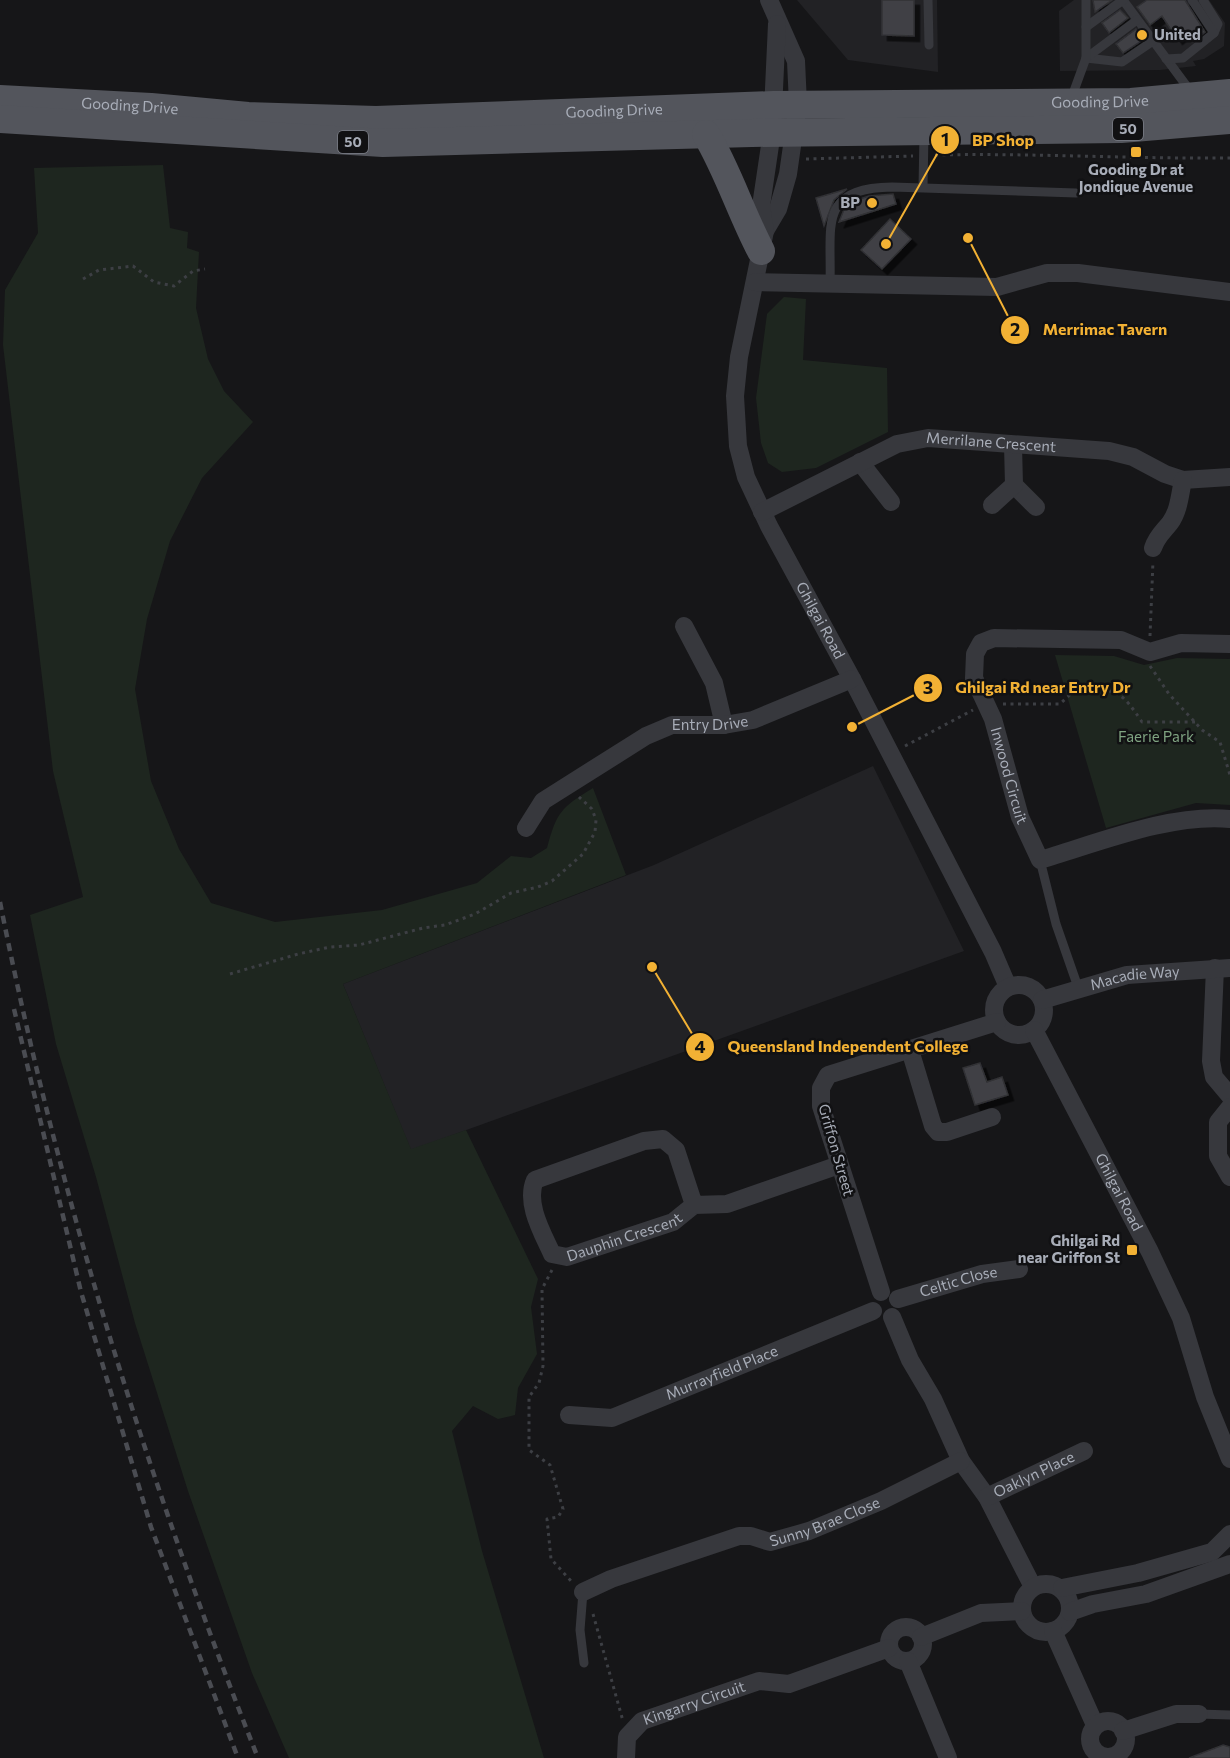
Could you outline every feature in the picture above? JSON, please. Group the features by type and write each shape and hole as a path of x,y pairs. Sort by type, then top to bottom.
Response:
{"main road":[{"name":"Gooding Drive","path":"0,119 383,143 706,134 1230,93"},
{"name":"Gooding Drive","path":"0,99 151,107 248,117 789,127 924,144 1230,120"},
{"path":"706,134 717,152 745,221 763,241"}],"street":[{"name":"Ghilgai Road","path":"769,0 777,23 789,127 778,209 763,241 739,357 735,413 743,465 762,512 891,754 993,952 1008,987"},
{"path":"755,282 997,287 1047,273 1078,273 1230,292"},
{"name":"Merrilane Crescent","path":"762,512 897,444 928,438 1013,446 1109,451 1133,457 1165,474 1183,480 1230,477"},
{"path":"1013,446 1014,485 1036,507"},
{"path":"860,462 891,502"},
{"path":"1153,548 1156,537 1171,522 1179,503 1183,480"},
{"path":"992,504 1014,485"},
{"path":"684,626 714,683 724,726"},
{"name":"Inwood Circuit","path":"1040,860 1020,817 993,718 984,704 974,678 975,654 981,643 994,638 1121,640 1150,652"},
{"path":"1150,652 1181,644 1230,644"},
{"name":"Entry Drive","path":"526,828 543,801 646,735 672,725 724,726 753,720 852,679"},
{"path":"1040,860 1181,820 1206,817 1230,819"},
{"path":"1222,968 1211,1061 1214,1077 1230,1096"},
{"name":"Macadie Way","path":"1042,1000 1127,975 1222,968"},
{"path":"1017,985 1030,987 1042,1000 1044,1015 1034,1030 1026,1034 1013,1034 997,1022 996,1000 1008,987 1017,985"},
{"name":"Griffon Street","path":"881,1292 821,1106 821,1088 828,1075 997,1022"},
{"name":"Ghilgai Road","path":"1034,1030 1150,1252 1181,1318 1205,1397 1230,1459"},
{"path":"910,1050 933,1125 938,1132 947,1132 992,1117"},
{"path":"1230,1107 1218,1122 1218,1156 1230,1177"},
{"name":"Dauphin Crescent","path":"694,1205 676,1150 663,1139 644,1141 535,1180 531,1190 539,1224 555,1254 567,1257 673,1222 694,1205 727,1204 839,1165"},
{"name":"Celtic Close","path":"898,1299 982,1274 1019,1269"},
{"path":"881,1292 891,1292 898,1299 898,1311 892,1317 881,1318 873,1311 873,1300 881,1292"},
{"name":"Murrayfield Place","path":"569,1415 612,1418 873,1311"},
{"path":"892,1317 910,1360 933,1399 961,1461 987,1497 1034,1587"},
{"name":"Oaklyn Place","path":"987,1497 1084,1451"},
{"name":"Sunny Brae Close","path":"583,1592 610,1580 739,1536 751,1536 770,1542 808,1531 881,1501 961,1461"},
{"path":"1062,1588 1068,1597 1070,1612 1066,1622 1053,1631 1035,1629 1028,1624 1022,1611 1026,1594 1034,1587 1050,1584 1062,1588 1138,1574 1212,1552 1230,1534"},
{"path":"1070,1612 1093,1604 1146,1594 1230,1564"},
{"name":"Kingarry Circuit","path":"626,1758 627,1737 642,1721 759,1681 789,1684 889,1648 891,1636 898,1629 909,1628 921,1636 981,1613 1022,1611"},
{"path":"1053,1631 1095,1725 1090,1738 1095,1751 1103,1757 1113,1758 1121,1752 1126,1739 1121,1726 1108,1720 1095,1725"},
{"path":"908,1661 921,1651 921,1636"},
{"path":"889,1648 895,1657 908,1661"},
{"path":"908,1661 948,1758"},
{"path":"1123,1731 1176,1714 1199,1714"}],"lane":[{"path":"928,0 928,45"},
{"path":"1069,104 1081,79 1086,58 1086,0"},
{"path":"1086,27 1123,0 1194,96"},
{"path":"1192,0 1214,33"},
{"path":"1166,58 1183,58 1214,33 1218,24 1203,0"},
{"path":"1086,58 1137,20"},
{"path":"1086,58 1122,62 1153,41"},
{"path":"924,144 924,187"},
{"path":"830,284 832,216 839,201 864,189 924,187 1076,193"},
{"path":"1040,860 1056,924 1079,990"},
{"path":"583,1592 580,1630 584,1663"},
{"path":"1199,1714 1230,1715"}],"path":[{"path":"789,127 924,144 1029,153 1139,159 1230,158"},
{"path":"83,279 99,270 133,266 154,282 174,286 193,272 205,268"},
{"path":"1153,548 1150,669 1195,722 1220,742 1230,775"},
{"path":"891,754 984,704 1060,704 1078,687 1083,686 1113,690 1124,696 1142,722 1195,722"},
{"path":"230,974 309,952 359,945 423,928 445,925 475,914 511,893 538,887 552,881 583,854 595,832 596,820 592,809 567,785"},
{"path":"555,1254 552,1274 542,1289 543,1366 538,1383 529,1397 531,1440 529,1450 550,1465 563,1509 558,1517 548,1520 550,1559 583,1592 593,1615 627,1737"}],"shaded area":[{"path":"797,0 937,0 938,72 848,60"},
{"name":"United","path":"1074,0 1209,0 1225,23 1224,46 1204,59 1193,61 1196,66 1160,70 1060,71 1059,11"},
{"path":"873,766 964,951 411,1150 343,984 654,865"}],"green space":[{"path":"163,165 170,228 188,232 187,248 199,252 196,308 208,359 224,391 253,422 202,478 170,541 147,619 135,689 151,781 179,849 211,903 275,922 382,910 477,883 511,856 531,858 547,848 554,826 562,812 593,788 626,875 343,984 411,1149 466,1130 538,1279 531,1307 537,1354 518,1388 515,1415 498,1419 473,1406 452,1431 482,1551 544,1758 289,1758 252,1673 188,1491 135,1323 96,1177 56,1044 30,915 83,897 53,771 3,345 5,290 38,233 34,168"},
{"path":"784,297 806,299 803,360 887,368 888,432 816,468 782,472 768,463 761,443 756,398 767,314"},
{"name":"Faerie Park","path":"1055,655 1114,656 1144,665 1177,658 1230,659 1230,805 1196,803 1106,828"}],"building":[{"path":"882,0 914,0 914,36 882,35"},
{"path":"1093,0 1112,0 1095,12"},
{"path":"1147,0 1185,0 1205,32 1194,41 1187,31 1177,39 1162,16 1150,25 1137,7"},
{"path":"1120,10 1128,18 1109,33 1102,23"},
{"path":"1136,29 1141,41 1123,53 1116,44"},
{"path":"847,189 834,200 824,226 816,198"},
{"path":"893,194 896,204 839,222 845,207 854,201 869,196"},
{"path":"890,219 911,239 882,269 861,250"},
{"path":"980,1063 987,1082 1002,1077 1008,1095 975,1105 963,1068"},
{"path":"1223,1745 1230,1747 1230,1758 1189,1758"}],"railway":[{"path":"0,902 49,1120 110,1336 179,1549 258,1758"},
{"path":"14,1009 81,1292 151,1527 238,1758"}],"place":[{"name":"United","path":"1142,35"},
{"name":"Gooding Dr at Jondique Avenue","path":"1136,152"},
{"name":"BP","path":"872,203"},
{"name":"Merrimac Tavern","path":"968,238"},
{"name":"BP Shop","path":"886,244"},
{"name":"Ghilgai Rd near Entry Dr","path":"852,727"},
{"name":"Queensland Independent College","path":"652,967"},
{"name":"Ghilgai Rd near Griffon St","path":"1132,1250"}]}
